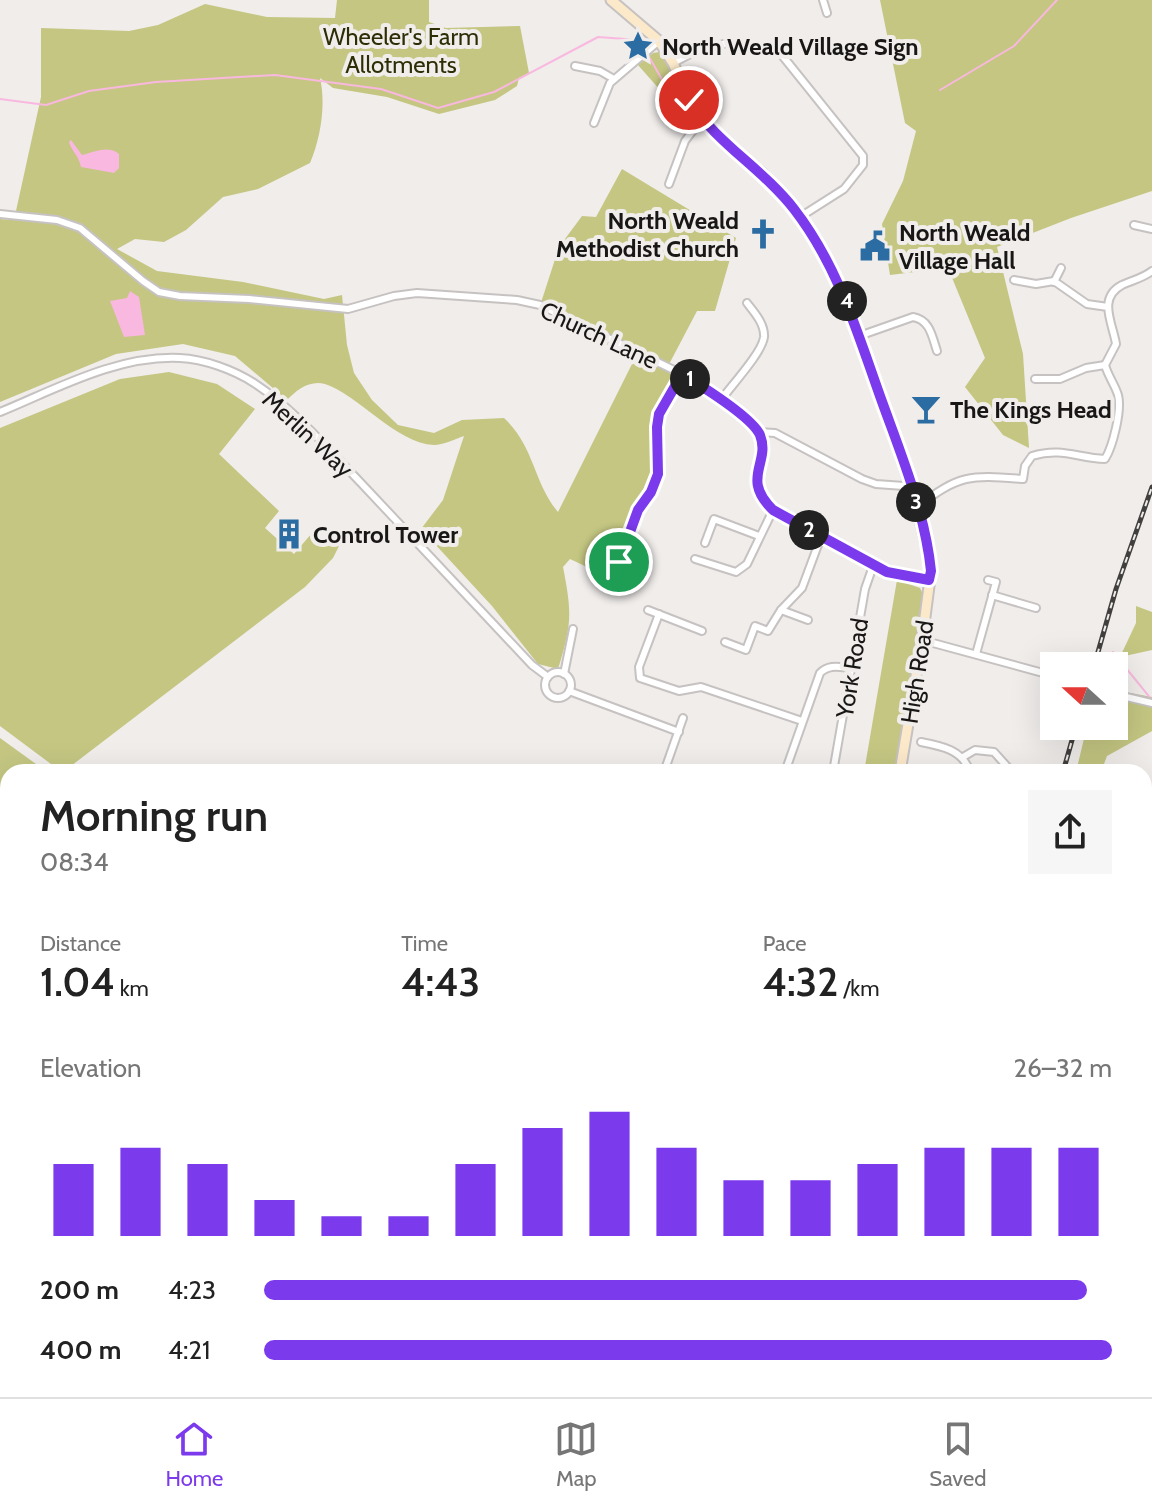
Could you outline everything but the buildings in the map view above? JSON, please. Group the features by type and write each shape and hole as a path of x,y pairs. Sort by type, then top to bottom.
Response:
{"main road":[{"name":"High Road","path":"611,0 659,41 701,120 763,174 800,217 835,274 859,336 917,507 929,557 922,640 901,764"}],"street":[{"path":"823,0 827,13"},
{"path":"594,123 614,79 659,41"},
{"path":"673,63 692,53 727,43"},
{"path":"781,54 863,156 863,165 844,189 800,217"},
{"path":"575,66 600,71 614,79"},
{"path":"664,110 690,131"},
{"path":"669,184 690,131 701,120"},
{"name":"Church Lane","path":"0,214 57,220 80,228 159,292 180,296 348,309 417,293 517,300 540,305 682,374 750,422 758,432 775,433 876,484 904,486"},
{"path":"1134,225 1152,229"},
{"path":"1054,282 1061,268"},
{"path":"1105,365 1116,344 1108,307 1110,296 1118,287 1152,271"},
{"path":"1014,280 1036,284 1054,282 1087,304 1108,307"},
{"path":"721,400 764,337 761,323 747,303"},
{"path":"859,336 913,317 922,319 929,327 937,351"},
{"name":"Merlin Way","path":"0,412 95,373 136,362 181,358 220,367 251,381 283,404 532,665 548,677"},
{"path":"1035,379 1060,379 1086,368 1105,365"},
{"path":"917,507 940,489 971,476 1023,479 1025,466 1032,456 1044,452 1073,452 1105,459 1111,449 1119,407 1118,395 1105,365"},
{"path":"612,579 638,510 651,492 658,474 659,414 682,374"},
{"path":"758,432 762,447 756,476 763,500 773,510 873,566 896,575 929,580"},
{"path":"695,559 736,572 747,564 773,510"},
{"path":"705,543 714,519 759,536"},
{"path":"725,642 746,650 755,626 768,631 781,610 802,588 821,537"},
{"name":"York Road","path":"834,764 865,589 873,566"},
{"path":"976,654 996,582 988,580"},
{"path":"992,595 1036,608"},
{"path":"648,610 702,631"},
{"path":"781,610 808,620"},
{"path":"659,614 639,667 640,678 679,691 701,687 802,721"},
{"path":"564,674 554,673 548,677 546,689 550,695 561,698 569,691 570,683 564,674 573,629"},
{"path":"922,640 1040,672"},
{"path":"788,764 820,673 825,667 851,668"},
{"path":"569,691 679,732"},
{"path":"1128,697 1152,703"},
{"path":"667,764 683,718"},
{"path":"921,742 945,747 963,757 966,764"},
{"path":"963,757 975,750 994,752 1005,764"}],"green space":[{"name":"Wheeler's Farm Allotments","path":"337,0 429,0 429,22 446,28 520,26 529,73 519,78 517,86 495,100 439,114 387,97 333,88 320,78 323,99 321,120 310,163 258,189 223,197 186,230 164,242 135,239 117,249 157,271 243,282 324,299 342,295 347,345 354,373 372,400 398,425 434,433 462,420 504,418 522,441 543,489 558,512 635,358 538,312 559,247 582,216 596,217 622,169 736,238 715,311 697,311 666,370 675,378 652,424 655,460 608,577 570,559 563,567 569,618 558,669 538,664 492,606 421,529 443,500 464,436 438,445 420,442 391,428 350,397 325,384 299,389 287,400 235,356 183,344 116,354 0,402 0,219 14,220 41,97 41,28 129,31 158,25 205,4 267,17 335,18"},
{"path":"880,0 1152,0 1152,191 997,247 1023,354 1029,448 1003,435 965,387 985,358 948,268 890,275 882,224 903,181 916,131 905,123"},
{"path":"659,52 665,57 688,108 691,123 676,108 665,105 668,99 638,65"},
{"path":"169,372 217,384 255,409 219,454 279,511 265,528 294,554 312,533 339,546 333,558 305,587 74,764 51,764 0,726 0,428 120,379"},
{"path":"897,580 920,588 923,594 918,641 896,764 865,764"},
{"path":"1136,606 1152,612 1152,650 1128,655 1128,652 1122,652 1136,623"},
{"path":"1128,693 1152,697 1152,731 1107,756 1104,764 1078,764 1084,740 1128,740"},
{"path":"0,738 36,764 0,764"}],"shaded area":[{"path":"71,140 82,155 101,150 115,151 119,154 119,168 114,173 81,167 70,145"},
{"path":"130,291 139,297 145,335 124,337 110,301 127,298"}],"waterway":[{"path":"940,90 1014,46 1057,0"},
{"path":"0,99 46,105 89,91 156,82 275,75 381,89 438,108 494,92 598,37 639,40 644,49"},
{"path":"648,55 668,90 684,96"},
{"path":"693,100 711,107"},
{"path":"1128,670 1152,700"}],"railway":[{"path":"1098,652 1116,589 1152,487"},
{"path":"1065,764 1072,740"}],"place":[{"name":"North Weald Village Sign","path":"638,46"},
{"name":"North Weald Methodist Church","path":"763,234"},
{"name":"North Weald Village Hall","path":"875,246"},
{"name":"The Kings Head","path":"926,409"},
{"name":"Control Tower","path":"289,534"}],"route":[{"path":"619,562 638,510 651,492 658,474 659,414 682,374 750,422 758,432 762,447 756,476 763,500 773,510 887,572 929,580 931,571 917,507 899,448 847,300 828,261 777,188 701,120 689,100"}]}
